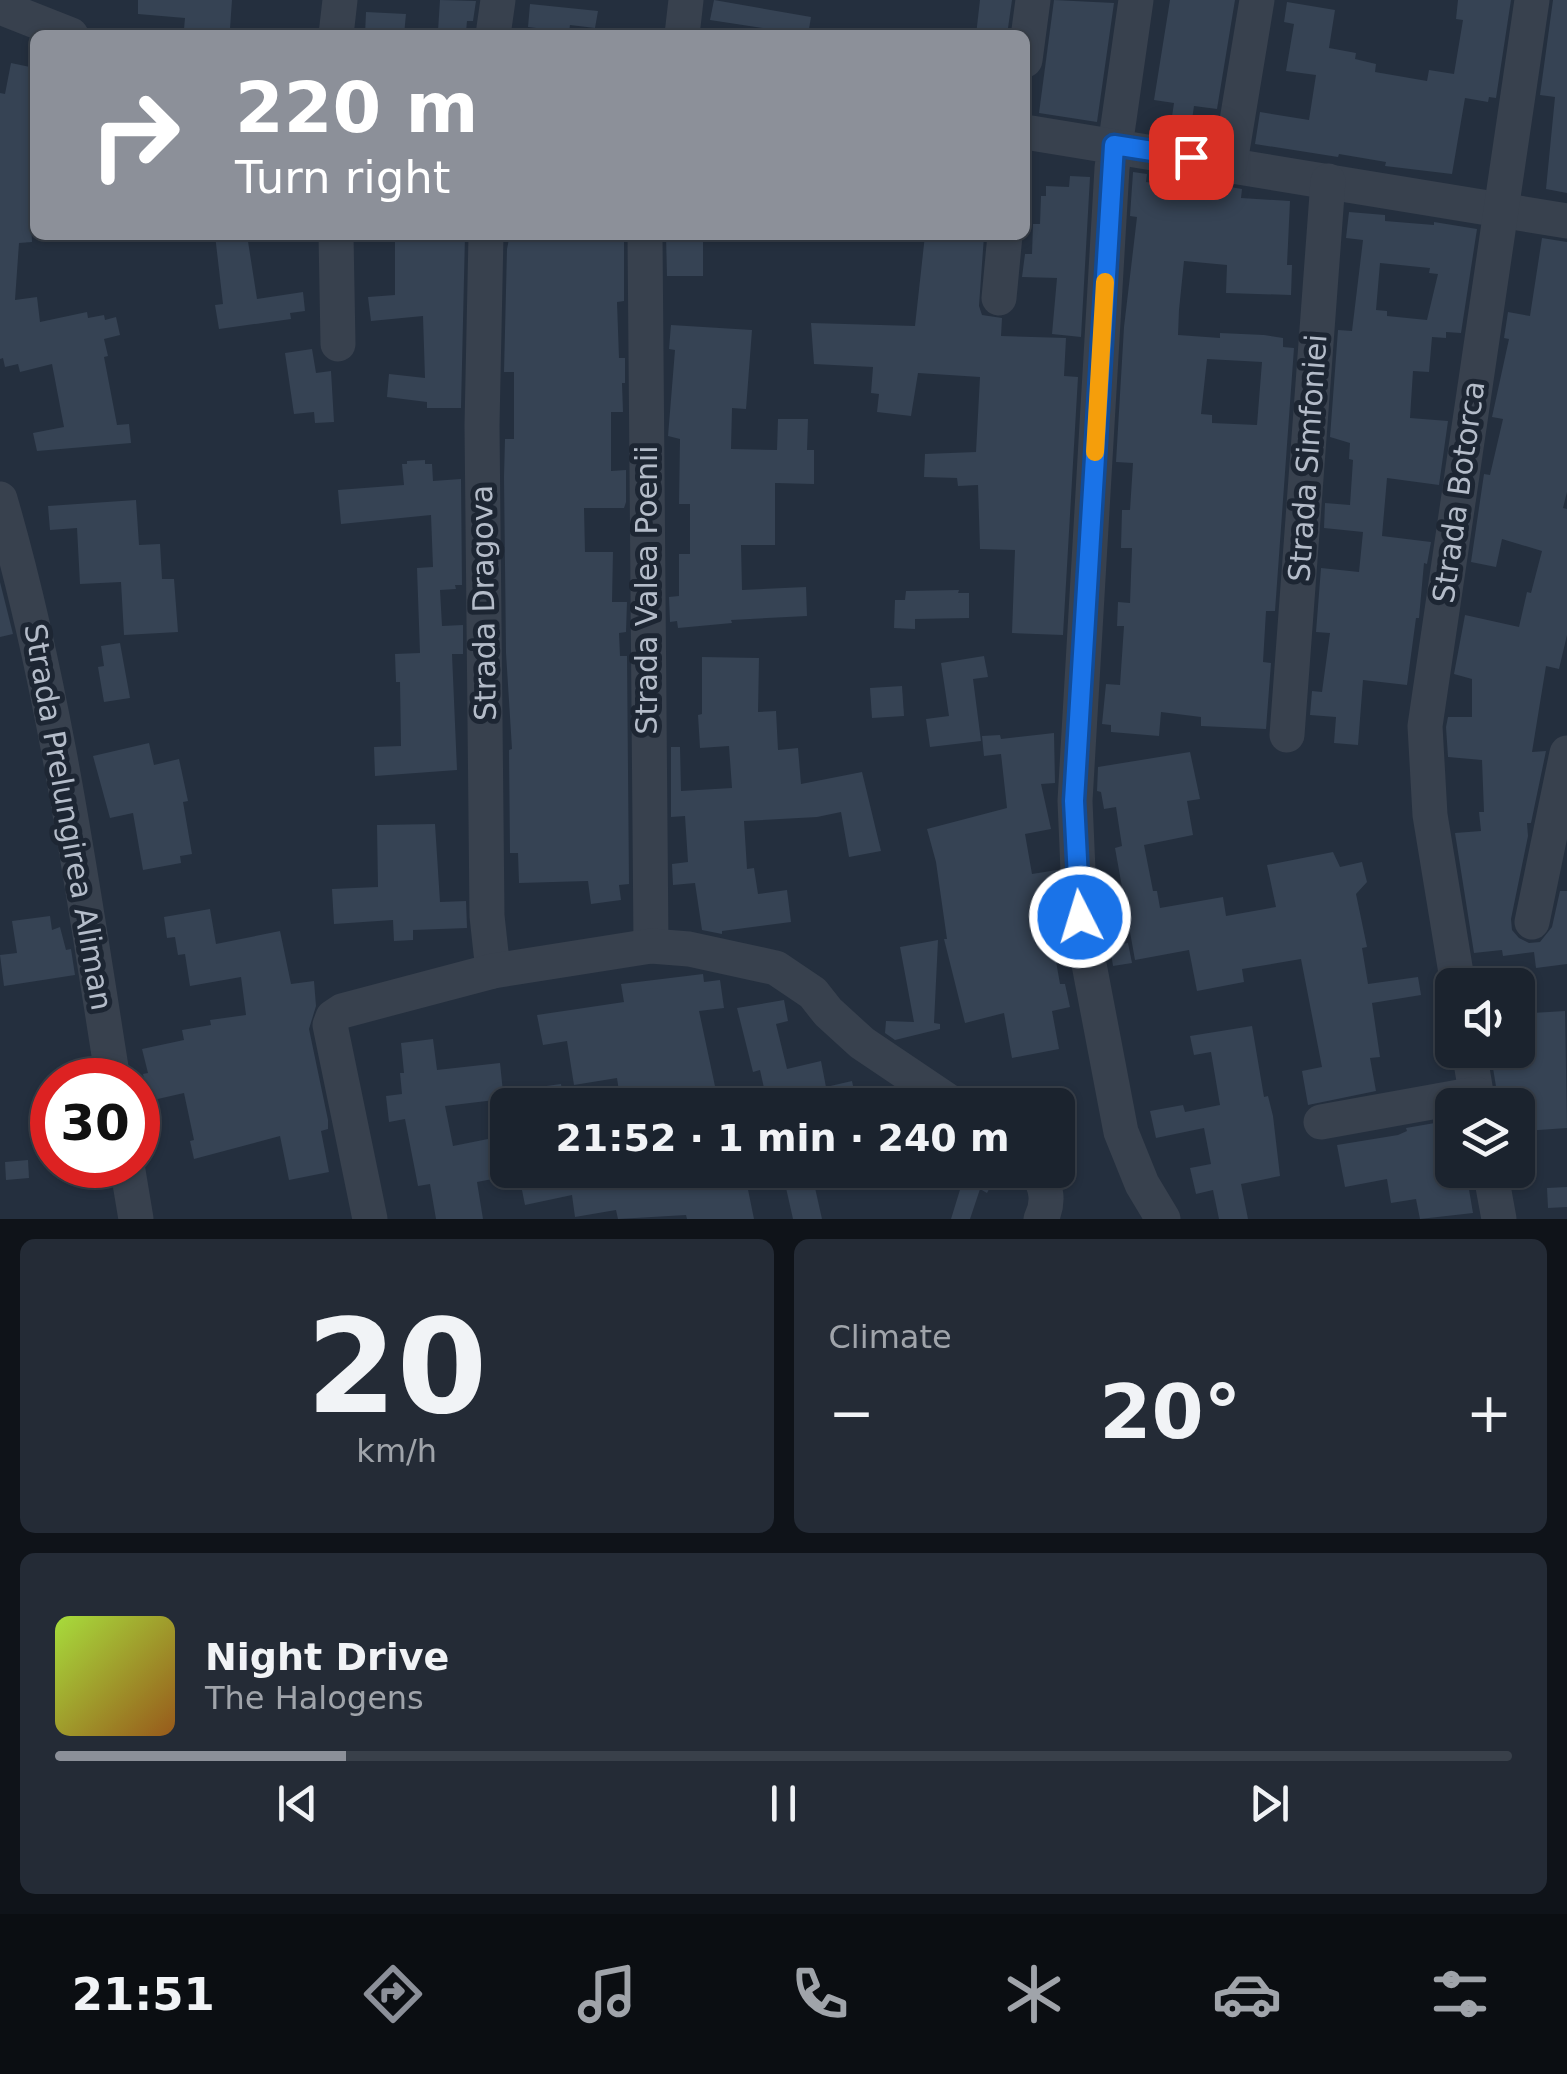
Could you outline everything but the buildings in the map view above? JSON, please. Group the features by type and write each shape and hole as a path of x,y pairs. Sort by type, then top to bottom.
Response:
{"street":[{"path":"337,30 340,0"},
{"path":"494,30 498,0"},
{"path":"683,30 686,0"},
{"path":"1029,30 1033,0"},
{"path":"1136,0 1114,145 1074,801 1080,917 1120,1132 1142,1184 1163,1219"},
{"path":"1230,163 1257,0"},
{"name":"Strada Botorca","path":"1455,968 1430,815 1425,726 1532,0"},
{"path":"0,8 62,21"},
{"path":"1030,133 1567,220"},
{"name":"Strada Simfoniei","path":"1288,735 1328,181"},
{"path":"336,240 338,344"},
{"name":"Strada Dragova","path":"486,240 482,425 487,916 492,970"},
{"name":"Strada Valea Poenii","path":"644,240 651,946"},
{"path":"999,298 1005,240"},
{"name":"Strada Prelungirea Aliman","path":"0,498 41,655 111,1058"},
{"path":"1532,922 1567,752"},
{"path":"370,1219 330,1025 333,1017 492,970 651,946 689,948 776,968 813,993 862,1043 929,1088"},
{"path":"1321,1122 1435,1105"},
{"path":"131,1188 136,1219"},
{"path":"1041,1219 1047,1201 1046,1188"},
{"path":"1494,1188 1500,1219"}],"slow traffic":[{"path":"1095,452 1105,282"}],"route":[{"path":"1080,917 1074,801 1114,145 1191,157"}]}
